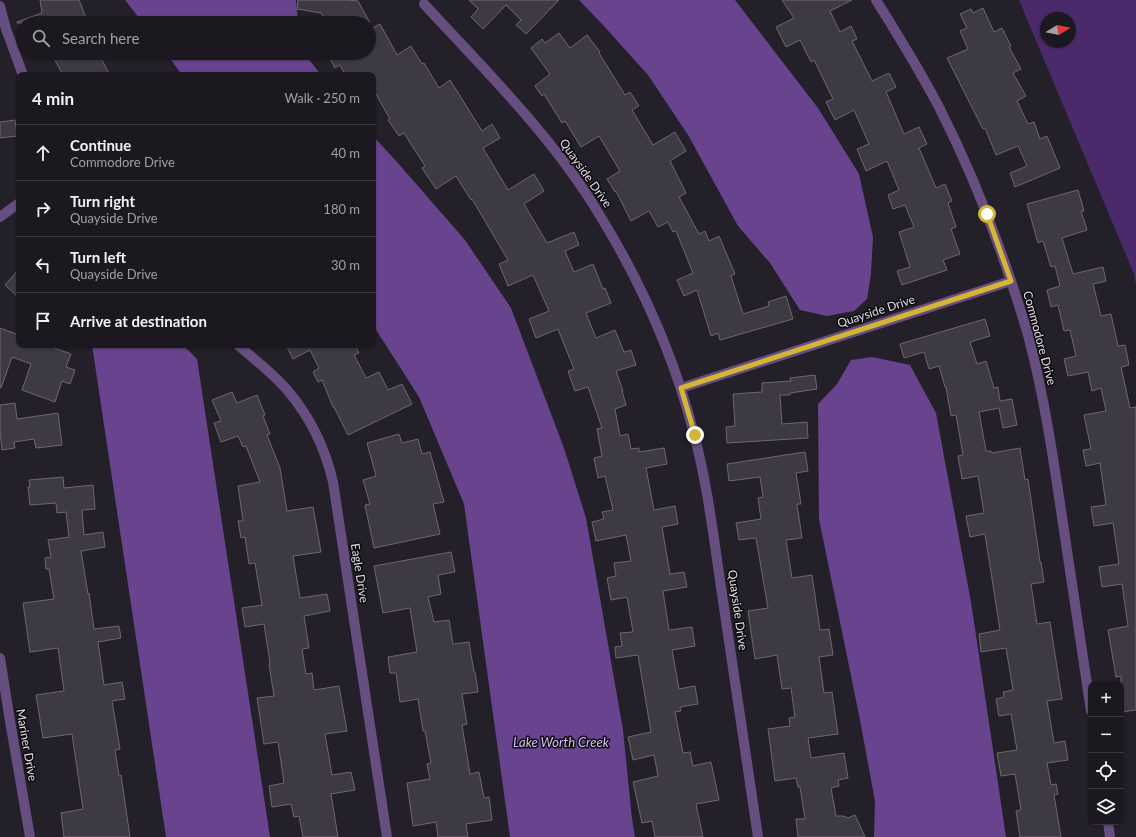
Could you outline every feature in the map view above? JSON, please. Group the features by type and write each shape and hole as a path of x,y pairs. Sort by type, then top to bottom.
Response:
{"street":[{"name":"Commodore Drive","path":"876,0 910,55 964,159 987,214 1011,281 1028,337 1043,402 1088,691"},
{"name":"Quayside Drive","path":"424,4 549,142 571,171 623,254 645,297 664,342 681,388 695,435 707,495 758,837"},
{"path":"0,6 6,29 16,56"},
{"path":"17,60 22,72"},
{"path":"0,217 16,205"},
{"name":"Quayside Drive","path":"681,388 1011,281"},
{"name":"Eagle Drive","path":"241,348 288,390 314,429 328,464 333,482 387,837"},
{"name":"Mariner Drive","path":"0,658 30,837"},
{"path":"1108,825 1110,837"}],"shaded area":[{"path":"1019,0 1136,0 1136,285 1134,274"}],"water":[{"path":"125,0 296,0 297,16 138,16"},
{"path":"579,0 735,0 818,108 859,174 873,237 871,274 867,299 854,311 827,316 800,310 770,263 738,226 688,135 648,75"},
{"path":"171,60 309,60 319,72 180,72"},
{"name":"Lake Worth Creek","path":"376,139 465,240 511,308 564,448 586,518 623,730 635,837 510,837 464,504 419,397 376,330"},
{"path":"92,348 186,348 197,359 270,837 166,837"},
{"path":"872,357 910,365 936,413 971,602 1006,837 874,837 875,801 819,519 818,404 837,384 851,360"}],"building":[{"path":"40,0 79,0 85,16 34,16 42,13"},
{"path":"298,0 358,1 366,16 323,16 321,13 297,9"},
{"path":"469,0 559,0 526,34 516,25 521,20 506,5 483,29 471,17 478,9"},
{"path":"782,0 852,0 830,11 840,32 851,26 857,39 852,41 872,81 889,73 896,87 886,92 904,134 919,127 927,144 919,148 936,188 945,184 952,201 948,203 956,227 951,229 960,254 943,260 947,270 902,285 897,271 910,267 899,232 914,227 905,205 893,209 888,195 899,190 887,161 866,171 857,149 869,144 854,110 835,120 826,102 833,99 814,60 811,62 800,40 786,47 776,27 794,18"},
{"path":"983,8 994,32 1002,28 1011,46 1009,47 1021,69 1013,73 1026,96 1017,101 1028,124 1034,122 1040,139 1047,136 1060,168 1015,187 1010,173 1027,166 1018,146 996,155 985,128 983,129 947,58 968,49 960,31 967,28 960,14 971,9 973,13"},
{"path":"380,24 397,55 411,46 422,64 424,63 439,88 450,80 482,131 492,124 500,138 483,148 508,190 534,174 544,191 524,204 547,243 574,232 579,245 565,251 574,272 593,264 603,289 605,288 611,303 586,313 596,338 615,330 624,352 631,350 636,365 616,371 626,405 615,409 620,436 628,434 631,449 639,448 639,452 664,448 667,464 646,468 654,510 675,506 678,524 662,527 670,574 684,572 687,587 663,591 669,630 692,627 695,646 672,650 679,689 695,686 698,704 680,707 681,711 675,712 683,753 690,752 693,766 711,762 719,800 696,804 703,837 655,837 652,821 642,823 633,782 658,776 654,755 633,760 628,737 651,732 638,655 616,658 615,647 622,646 620,633 633,632 627,597 611,600 607,578 616,576 614,563 631,561 626,535 596,541 592,522 604,519 602,512 613,510 605,476 598,478 594,458 602,456 597,429 602,428 588,387 575,391 568,371 574,369 558,329 536,338 529,319 549,311 533,275 508,286 499,264 508,260 472,199 471,200 456,176 436,189 422,168 425,166 404,133 399,136 388,120 390,119 376,94 376,72 344,72 340,65 335,68 331,60 376,60 376,26"},
{"path":"559,33 570,48 587,35 600,52 599,53 625,95 630,92 639,106 632,110 653,145 675,132 686,151 670,161 686,193 679,197 699,234 705,231 709,241 719,236 735,274 731,276 743,314 769,306 768,302 786,296 793,319 720,340 718,333 711,336 697,290 684,296 677,280 693,273 676,231 673,232 668,222 658,227 649,211 631,221 616,191 615,192 607,179 620,171 599,136 581,147 565,121 562,123 544,94 542,96 535,86 550,74 531,48 542,39 545,43"},
{"path":"55,60 102,60 108,72 61,72"},
{"path":"15,120 16,136 0,138 0,122"},
{"path":"1078,190 1084,211 1081,211 1087,230 1062,238 1073,274 1103,267 1106,281 1093,284 1101,316 1111,314 1118,346 1125,345 1129,365 1121,367 1130,408 1136,407 1136,710 1124,712 1124,681 1121,681 1121,676 1116,677 1108,630 1128,626 1122,584 1102,587 1099,567 1119,564 1113,523 1094,526 1091,507 1106,505 1100,463 1086,466 1083,450 1091,449 1084,415 1106,411 1101,388 1092,391 1088,372 1068,376 1064,359 1076,356 1070,330 1064,331 1058,305 1051,307 1047,290 1060,286 1055,266 1051,267 1043,241 1038,243 1027,204"},
{"path":"16,272 16,295 5,285"},
{"path":"985,319 990,336 970,342 977,364 986,361 994,388 998,387 1000,401 1012,399 1017,425 1003,428 999,408 979,412 986,451 991,451 992,453 1020,448 1025,480 1028,479 1044,582 1031,584 1037,624 1050,622 1062,699 1047,701 1054,743 1065,741 1068,760 1047,763 1051,785 1056,784 1058,794 1054,795 1061,837 1020,837 1016,811 1021,810 1015,774 1001,776 997,753 1017,750 1011,714 999,716 996,699 1004,697 1003,692 1013,690 1006,648 981,652 979,634 1000,630 985,534 970,537 966,516 984,513 978,476 962,479 958,456 963,455 956,415 951,416 946,387 939,366 929,369 924,352 904,358 900,344"},
{"path":"0,328 16,334 16,348 54,348 71,354 66,367 75,370 70,384 62,381 55,402 22,390 31,364 12,357 0,388"},
{"path":"288,348 356,348 359,353 354,355 366,378 379,372 388,390 402,384 412,404 348,435 333,407 322,380 318,382 313,372 319,368 310,350 293,359"},
{"path":"815,375 817,389 790,393 790,395 780,395 782,424 807,422 808,438 727,443 726,427 735,426 733,394 762,392 762,383 791,381 790,378"},
{"path":"232,392 237,403 257,395 265,415 263,416 270,434 267,435 280,468 287,511 313,507 321,552 293,556 300,598 327,594 330,611 304,616 309,648 302,649 306,674 312,673 314,690 339,686 347,731 325,734 332,775 351,772 355,790 331,794 338,837 303,837 299,816 294,817 291,804 272,807 269,786 284,783 278,742 264,744 257,698 274,696 264,624 245,627 242,608 262,605 255,563 249,564 245,537 241,538 238,521 243,521 238,486 260,482 246,446 243,447 238,436 221,442 214,423 221,421 212,400"},
{"path":"15,403 17,419 58,413 62,445 36,448 34,439 14,442 15,448 2,450 0,405"},
{"path":"399,434 402,443 418,439 422,454 430,452 444,502 433,504 440,534 374,548 365,505 370,504 363,480 376,476 367,443"},
{"path":"805,452 808,471 796,473 801,504 797,504 802,538 786,540 792,578 812,575 820,630 829,629 833,655 819,657 824,693 832,692 838,734 808,738 811,758 844,753 848,778 838,780 839,786 831,788 836,816 848,818 855,815 865,837 798,837 796,819 805,819 800,787 798,787 796,778 775,781 768,729 790,726 789,718 795,717 791,688 782,689 777,655 755,659 748,611 768,608 756,538 739,540 736,523 761,519 758,498 763,497 760,477 729,481 727,464"},
{"path":"63,477 64,488 93,485 95,509 82,510 84,535 103,532 105,547 81,551 94,629 119,626 121,638 98,642 104,685 122,682 125,699 112,701 120,749 115,750 119,776 121,775 130,837 64,837 61,813 83,809 72,734 43,738 36,695 64,691 58,648 30,652 23,603 54,599 49,569 46,569 45,558 51,557 48,540 69,537 66,512 57,513 56,503 30,505 28,487 30,487 29,480"},
{"path":"451,552 455,572 438,575 441,594 428,597 434,622 449,620 453,644 469,642 475,672 478,692 462,694 467,724 462,725 470,774 479,772 484,798 489,797 492,820 466,824 468,837 438,837 436,822 413,826 407,783 430,779 427,764 431,763 425,731 423,731 418,699 400,702 396,673 390,673 388,657 417,652 410,608 383,613 374,566"}],"route":[{"path":"695,435 681,388 1011,281 987,214"}]}
